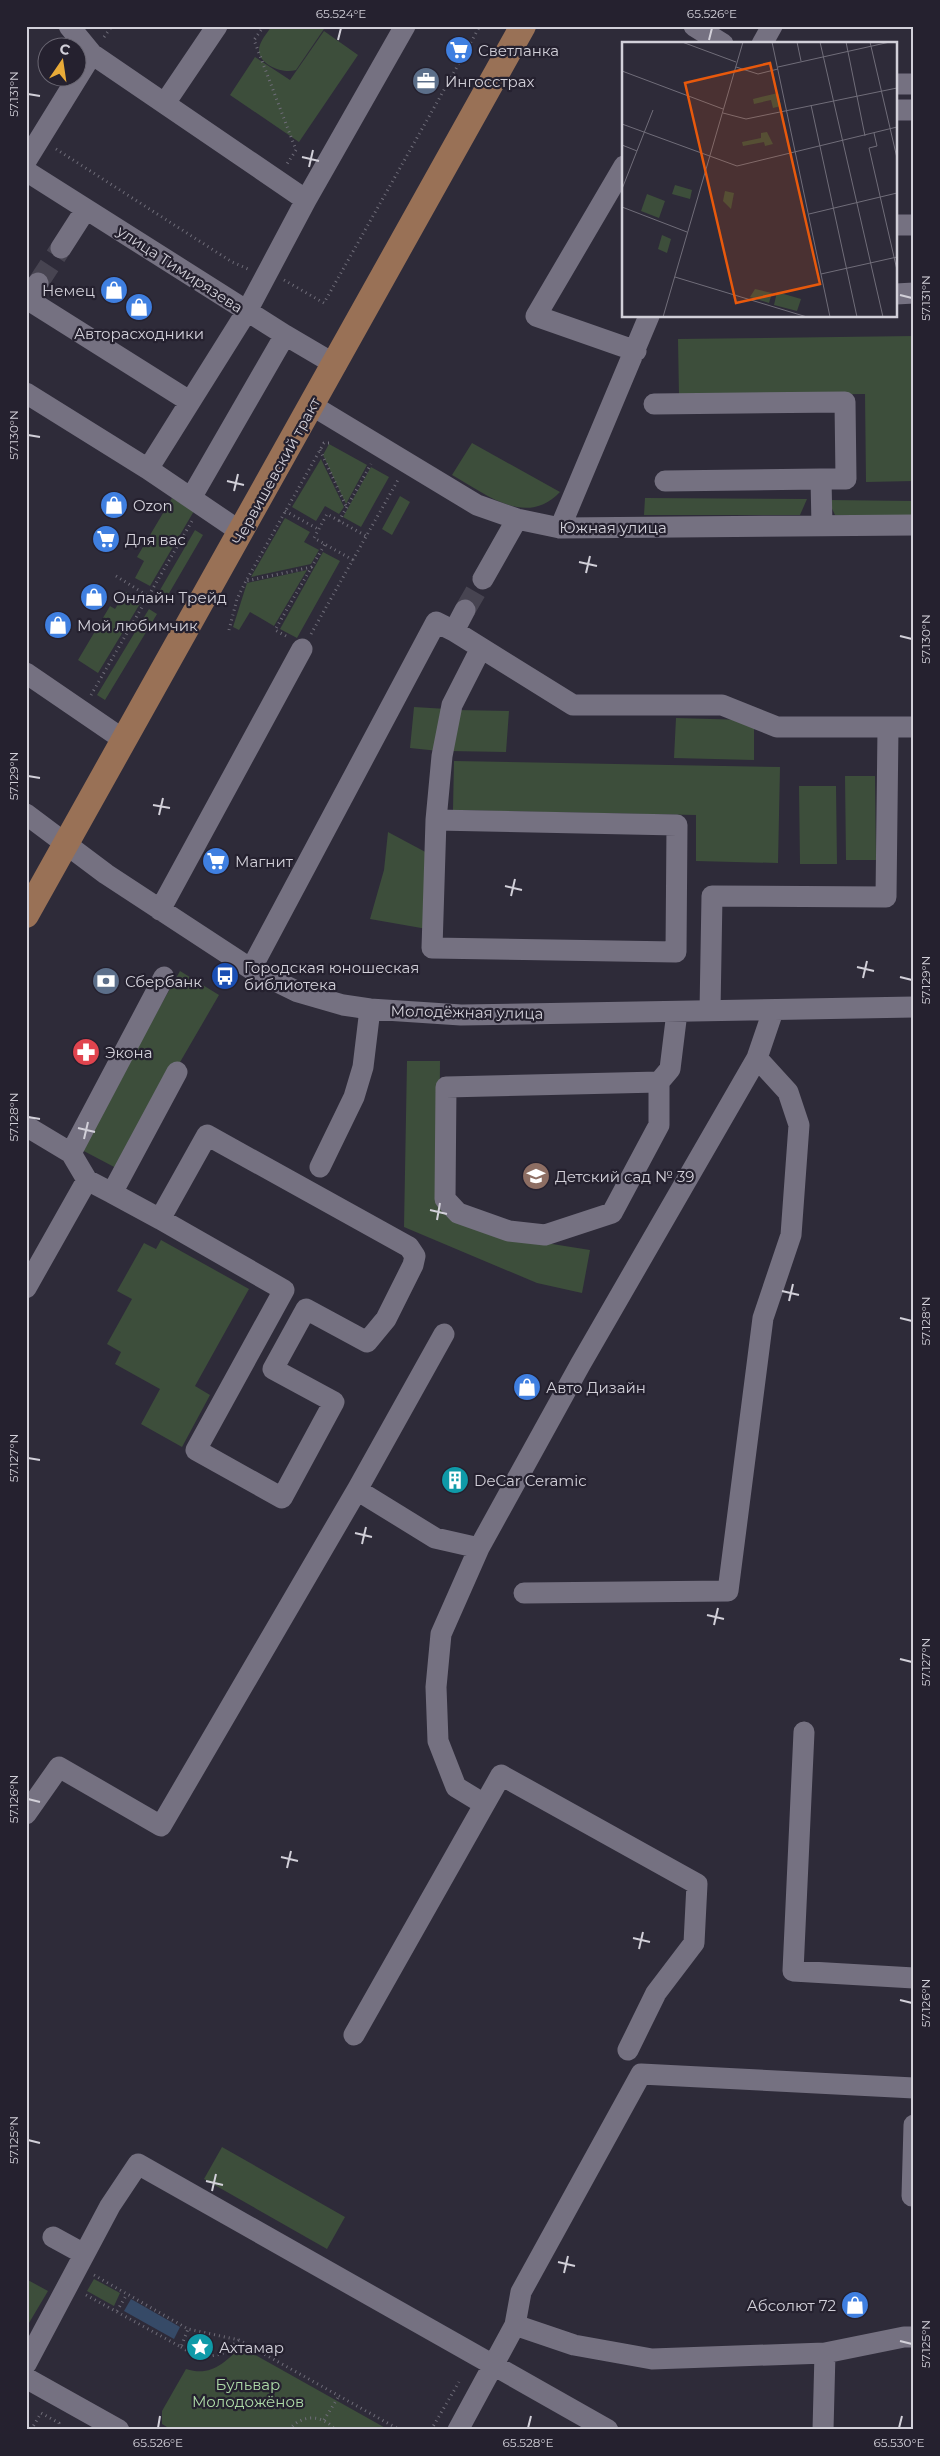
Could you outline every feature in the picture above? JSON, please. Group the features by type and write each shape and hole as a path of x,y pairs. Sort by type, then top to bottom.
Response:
{"main road":[{"name":"Червишевский тракт","path":"26,916 336,365 515,29"}],"street":[{"path":"69,26 92,54 306,200"},
{"path":"165,103 217,26"},
{"path":"148,469 246,311 306,200 405,26"},
{"path":"694,26 719,42"},
{"path":"763,42 772,26"},
{"path":"26,160 92,54"},
{"path":"898,84 914,84"},
{"path":"898,110 914,110"},
{"path":"622,169 536,316 636,351"},
{"name":"улица Тимирязева","path":"26,171 284,335 336,365"},
{"path":"61,248 86,209"},
{"path":"898,225 914,225"},
{"path":"31,294 189,401"},
{"path":"898,294 914,294"},
{"path":"560,528 648,318"},
{"path":"196,501 284,335"},
{"path":"26,393 148,469 241,532"},
{"path":"654,404 845,402 846,479 665,481"},
{"name":"Южная улица","path":"313,406 477,505 517,519 560,528 914,525"},
{"path":"821,479 822,526"},
{"path":"483,580 517,519"},
{"path":"454,631 465,610"},
{"path":"251,969 436,622 454,631 480,650 573,705 722,705 777,727 914,727"},
{"path":"160,910 303,648"},
{"path":"436,820 677,825 676,952 432,948 436,820 442,756 452,705 480,650"},
{"path":"26,673 124,740"},
{"path":"710,1011 712,896 886,897 888,728"},
{"name":"Молодёжная улица","path":"26,814 106,874 251,969 298,992 343,1005 370,1009 461,1015 773,1011 914,1007"},
{"path":"71,1153 164,978"},
{"path":"320,1167 354,1098 363,1067 370,1009"},
{"path":"484,1804 456,1787 438,1741 436,1687 441,1634 479,1548 580,1365 757,1058 773,1011"},
{"path":"659,1082 446,1087 445,1199 458,1213 508,1231 545,1235 612,1213 658,1125 659,1082 670,1069 677,1012"},
{"path":"524,1593 728,1590 763,1318 792,1235 799,1125 788,1092 757,1058"},
{"path":"112,1193 177,1072"},
{"path":"26,1126 71,1153 87,1180 160,1219 284,1290 196,1450 282,1498 334,1402 273,1369 306,1309 368,1342 386,1319 413,1265 415,1256 409,1247 207,1135 160,1219"},
{"path":"26,1288 87,1180"},
{"path":"26,1814 58,1767 160,1826 357,1490 444,1334"},
{"path":"357,1490 435,1538 479,1548"},
{"path":"804,1732 794,1972 914,1978"},
{"path":"354,2035 501,1775 697,1884 694,1943 656,1993 628,2050"},
{"path":"458,2430 515,2324 520,2292 641,2074 914,2088"},
{"path":"912,2196 914,2125"},
{"path":"26,2364 75,2289 84,2254 110,2206 138,2164 608,2430"},
{"path":"53,2237 84,2254"},
{"path":"515,2324 574,2345 652,2359 825,2353 904,2337 914,2337"},
{"path":"823,2430 825,2353"},
{"path":"26,2378 119,2430"}],"path":[{"path":"264,26 254,40 296,150 277,180"},
{"path":"40,138 232,262 248,269 268,271 324,303 480,26"},
{"path":"229,630 237,599 246,580 324,443 336,443"},
{"path":"320,450 346,507"},
{"path":"364,459 378,467"},
{"path":"339,521 371,463"},
{"path":"325,544 275,630 303,648 399,479 392,475"},
{"path":"82,711 148,596 196,501"},
{"path":"286,510 318,529"},
{"path":"353,560 314,538 318,529 327,514 366,536"},
{"path":"246,580 312,567"},
{"path":"116,576 148,596"},
{"path":"239,2340 222,2354 200,2358 75,2289 92,2274 188,2328 239,2340 400,2430"},
{"path":"116,2311 127,2294"},
{"path":"181,2347 188,2328"},
{"path":"431,2430 474,2355"},
{"path":"324,2420 338,2396"},
{"path":"31,2430 41,2413 59,2423 60,2430"},
{"path":"289,2430 297,2422 306,2418 324,2420 335,2430"}],"green space":[{"path":"272,26 326,26 296,70 285,71 268,65 259,52 263,38"},
{"path":"324,31 358,55 299,142 230,95 255,57 290,80"},
{"path":"914,336 914,481 866,482 865,394 679,396 678,339"},
{"path":"472,443 560,492 547,502 534,507 520,507 506,504 478,491 452,475"},
{"path":"329,444 367,465 346,504 323,455"},
{"path":"321,459 344,507 339,514 325,506 316,521 292,507"},
{"path":"371,467 389,477 361,527 343,517"},
{"path":"400,496 410,502 392,535 382,529"},
{"path":"172,498 194,511 150,586 135,578 144,561 137,557"},
{"path":"645,498 807,499 800,515 644,515"},
{"path":"828,500 914,501 914,516 835,515"},
{"path":"285,518 310,532 304,542 319,550 311,564 251,577"},
{"path":"195,530 203,535 168,595 160,590"},
{"path":"323,552 340,561 297,638 280,629"},
{"path":"307,570 274,626 250,612 239,630 233,627 247,583"},
{"path":"126,592 141,602 98,673 78,660 110,606 115,609"},
{"path":"149,609 157,614 105,700 97,695"},
{"path":"414,707 447,709 439,751 410,748"},
{"path":"456,710 509,711 506,752 449,751"},
{"path":"676,718 745,720 754,724 754,760 674,758"},
{"path":"454,761 780,767 778,863 696,861 696,815 453,810"},
{"path":"845,776 875,776 876,860 846,860"},
{"path":"799,786 836,786 837,864 800,864"},
{"path":"388,832 431,855 427,929 370,919 384,870"},
{"path":"180,971 219,995 118,1169 80,1149"},
{"path":"407,1061 440,1061 439,1200 502,1236 590,1250 582,1293 537,1283 404,1227"},
{"path":"161,1240 249,1289 195,1386 210,1395 182,1447 141,1424 160,1389 115,1364 121,1352 107,1344 132,1299 117,1291 144,1243 156,1249"},
{"path":"222,2147 345,2217 327,2249 204,2179"},
{"path":"26,2279 48,2291 26,2328"},
{"path":"94,2279 120,2293 114,2306 87,2291"},
{"name":"Бульвар Молодожёнов","path":"241,2347 389,2430 172,2430 162,2424 162,2411 186,2369 195,2371 210,2370 223,2363"}],"water":[{"path":"131,2299 180,2327 174,2339 124,2311"}],"tunnel":[{"path":"38,283 61,248"},
{"path":"465,610 483,579"}],"place":[{"name":"Светланка","path":"459,50"},
{"name":"Ингосстрах","path":"426,81"},
{"name":"Немец","path":"114,290"},
{"name":"Авторасходники","path":"139,307"},
{"name":"Ozon","path":"114,505"},
{"name":"Для вас","path":"106,539"},
{"name":"Онлайн Трейд","path":"94,597"},
{"name":"Мой любимчик","path":"58,625"},
{"name":"Магнит","path":"216,861"},
{"name":"Городская юношеская библиотека","path":"225,976"},
{"name":"Сбербанк","path":"106,981"},
{"name":"Экона","path":"86,1052"},
{"name":"Детский сад № 39","path":"536,1176"},
{"name":"Авто Дизайн","path":"527,1387"},
{"name":"DeCar Ceramic","path":"455,1480"},
{"name":"Абсолют 72","path":"855,2305"},
{"name":"Ахтамар","path":"200,2347"}]}
